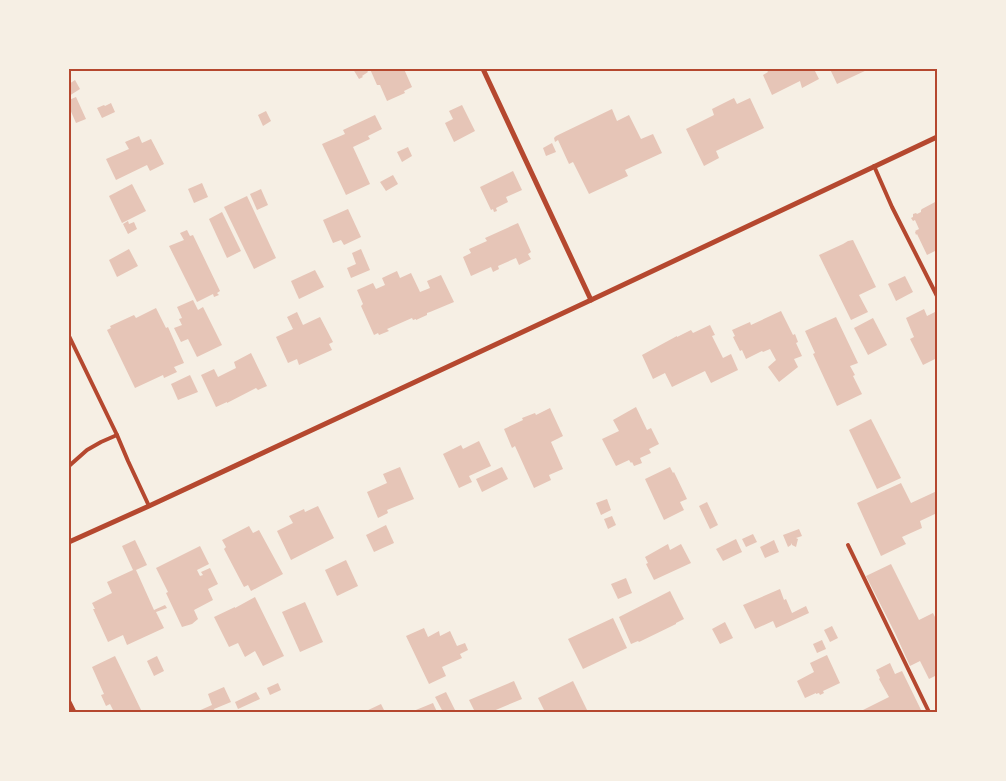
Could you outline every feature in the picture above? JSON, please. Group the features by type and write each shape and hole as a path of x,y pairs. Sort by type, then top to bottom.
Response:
{"street":[{"path":"483,69 592,300"},
{"path":"69,542 592,300 937,137"},
{"path":"69,702 74,712"}],"lane":[{"path":"874,166 892,207 937,296"},
{"path":"69,336 149,506"},
{"path":"69,466 87,450 117,435"},
{"path":"848,545 929,712"}],"building":[{"path":"353,69 366,69 368,72 359,79"},
{"path":"370,69 404,69 412,87 404,91 405,93 387,101"},
{"path":"766,69 814,69 819,79 802,88 800,81 772,95 763,75 768,72"},
{"path":"830,69 869,69 837,84"},
{"path":"75,80 80,89 69,96 69,84"},
{"path":"76,97 86,119 76,123 69,107 69,100"},
{"path":"734,98 737,104 750,98 764,128 716,151 719,158 704,166 686,129 714,115 712,109"},
{"path":"111,103 115,112 102,118 97,108"},
{"path":"462,105 475,131 454,142 445,123 453,119 449,111"},
{"path":"612,109 617,121 629,115 641,139 653,134 662,153 625,170 628,176 589,194 573,162 569,164 558,140 555,142 554,138"},
{"path":"266,111 271,121 263,126 258,115"},
{"path":"375,115 382,129 368,136 370,139 353,147 370,184 346,195 322,144 345,134 343,130"},
{"path":"139,136 142,143 151,139 164,164 150,171 147,165 116,180 106,159 129,149 125,142"},
{"path":"552,143 556,152 546,156 543,148"},
{"path":"408,147 412,156 402,162 397,152"},
{"path":"513,171 522,190 506,197 508,202 496,208 497,211 494,212 493,209 491,210 480,187"},
{"path":"393,175 398,184 386,191 380,182"},
{"path":"202,183 208,197 194,203 188,189"},
{"path":"132,184 146,211 122,223 109,196"},
{"path":"261,189 268,205 257,210 250,194"},
{"path":"247,196 276,258 254,269 224,207"},
{"path":"937,201 937,250 927,255 915,232 919,229 915,220 913,221 911,218 913,214 921,212 922,209"},
{"path":"348,209 361,237 344,245 341,240 333,243 323,220"},
{"path":"222,212 241,251 227,258 209,219"},
{"path":"128,221 129,224 134,222 137,229 128,234 123,224"},
{"path":"518,223 531,252 528,254 531,259 519,265 516,258 498,266 499,269 493,272 491,267 471,276 463,257 471,253 469,249 487,241 485,238"},
{"path":"187,230 190,236 193,235 220,291 217,293 219,295 214,297 213,294 197,302 169,246 184,240 180,233"},
{"path":"853,240 876,287 859,295 868,312 851,320 819,255"},
{"path":"129,249 138,266 117,277 109,260"},
{"path":"361,249 370,270 351,278 347,268 356,264 352,253"},
{"path":"315,270 324,287 299,299 291,281"},
{"path":"397,271 400,278 411,273 420,292 430,288 427,281 441,275 454,302 427,313 427,315 416,320 412,318 387,329 389,331 374,335 361,306 363,304 357,290 373,283 376,289 385,285 382,278"},
{"path":"905,276 913,292 896,301 888,284"},
{"path":"193,300 198,310 203,307 222,345 197,357 188,339 181,342 174,328 182,325 179,319 182,318 177,307"},
{"path":"156,308 166,328 168,327 184,363 174,367 177,372 164,378 163,375 135,388 107,330 111,328 110,326 134,315 136,318"},
{"path":"924,309 927,316 937,311 937,358 923,365 910,339 914,337 906,318"},
{"path":"781,311 793,335 795,334 798,342 796,343 802,356 794,359 798,367 779,382 768,367 776,360 770,349 746,359 733,337 735,336 732,330 750,322 751,325"},
{"path":"297,312 303,325 320,317 333,342 329,344 332,350 299,365 297,359 288,363 276,337 293,329 287,317"},
{"path":"836,317 858,363 850,366 862,394 837,406 813,354 815,353 805,331"},
{"path":"873,318 887,345 868,355 854,328"},
{"path":"710,325 715,335 712,336 723,358 731,354 738,370 711,383 705,371 672,387 665,373 653,379 642,355 677,336 691,330 693,333"},
{"path":"251,353 267,386 258,390 256,388 216,407 201,375 214,369 218,377 236,368 234,362"},
{"path":"190,375 198,392 178,400 171,384"},
{"path":"636,407 647,430 651,428 659,444 649,449 651,453 640,458 642,463 634,466 629,460 616,466 602,439 619,431 613,420"},
{"path":"550,408 563,436 551,442 563,469 549,475 551,480 534,488 515,446 512,448 504,429 523,420 522,418 535,413 536,415"},
{"path":"871,419 901,478 877,489 849,430"},
{"path":"479,441 491,466 469,476 472,482 459,488 443,454 461,445 463,449"},
{"path":"400,467 414,499 387,510 388,513 378,518 367,492 387,483 383,474"},
{"path":"502,467 508,479 482,492 476,479"},
{"path":"670,467 687,499 680,502 684,510 664,520 645,479"},
{"path":"901,483 911,503 937,491 937,513 920,521 922,528 902,537 906,544 881,556 857,503"},
{"path":"607,499 611,510 601,515 596,503"},
{"path":"707,502 718,525 710,529 699,506"},
{"path":"318,506 334,538 291,560 277,531 293,523 289,516 304,509 305,512"},
{"path":"612,516 616,525 608,529 604,519"},
{"path":"386,525 394,543 374,552 366,535"},
{"path":"249,526 253,533 259,530 283,574 251,591 248,585 244,587 224,549 226,547 222,540"},
{"path":"799,529 802,536 796,538 798,539 796,547 791,543 788,547 783,535"},
{"path":"753,534 757,542 746,547 742,539"},
{"path":"736,539 742,552 723,561 716,549"},
{"path":"135,540 147,565 136,570 154,610 165,605 167,608 156,612 164,628 127,645 123,635 108,642 92,603 112,593 107,582 133,570 122,546"},
{"path":"774,540 779,552 765,558 760,547"},
{"path":"668,544 670,550 681,544 691,563 654,580 646,564 648,563 645,557"},
{"path":"200,546 209,564 197,570 200,576 203,575 201,572 210,568 218,584 208,589 213,600 194,610 198,619 192,624 182,627 156,568"},
{"path":"346,560 358,586 337,596 325,570"},
{"path":"891,564 919,620 933,613 937,621 937,675 929,679 920,661 910,666 866,576"},
{"path":"626,578 632,593 618,599 611,584"},
{"path":"780,589 792,613 806,606 809,613 776,628 773,621 755,629 743,605"},
{"path":"670,591 684,619 639,642 631,644 619,617"},
{"path":"255,597 284,656 263,666 255,651 245,657 238,643 229,647 214,617"},
{"path":"305,602 323,642 300,652 282,612"},
{"path":"613,618 627,648 583,669 568,639"},
{"path":"725,622 733,638 720,644 712,629"},
{"path":"832,626 838,638 830,642 824,630"},
{"path":"424,628 428,637 439,631 440,636 450,631 457,646 465,643 468,650 460,654 462,658 442,667 446,676 429,684 406,636"},
{"path":"822,640 826,649 817,653 813,644"},
{"path":"827,655 840,683 823,691 824,693 820,695 816,693 805,698 797,681 814,672 810,663"},
{"path":"115,656 142,712 114,712 110,704 106,706 101,695 104,694 92,667"},
{"path":"157,656 164,671 154,676 147,661"},
{"path":"890,663 895,674 902,671 922,712 859,712 889,697 876,670"},
{"path":"514,681 522,699 491,712 475,712 469,700"},
{"path":"573,681 588,712 545,712 538,698"},
{"path":"278,683 281,690 270,695 267,688"},
{"path":"224,687 231,702 214,709 215,712 196,712 212,705 208,694"},
{"path":"256,692 260,699 238,709 235,702"},
{"path":"446,692 456,712 443,712 435,697"},
{"path":"433,703 437,712 411,712"},
{"path":"381,704 385,712 364,712"}]}
